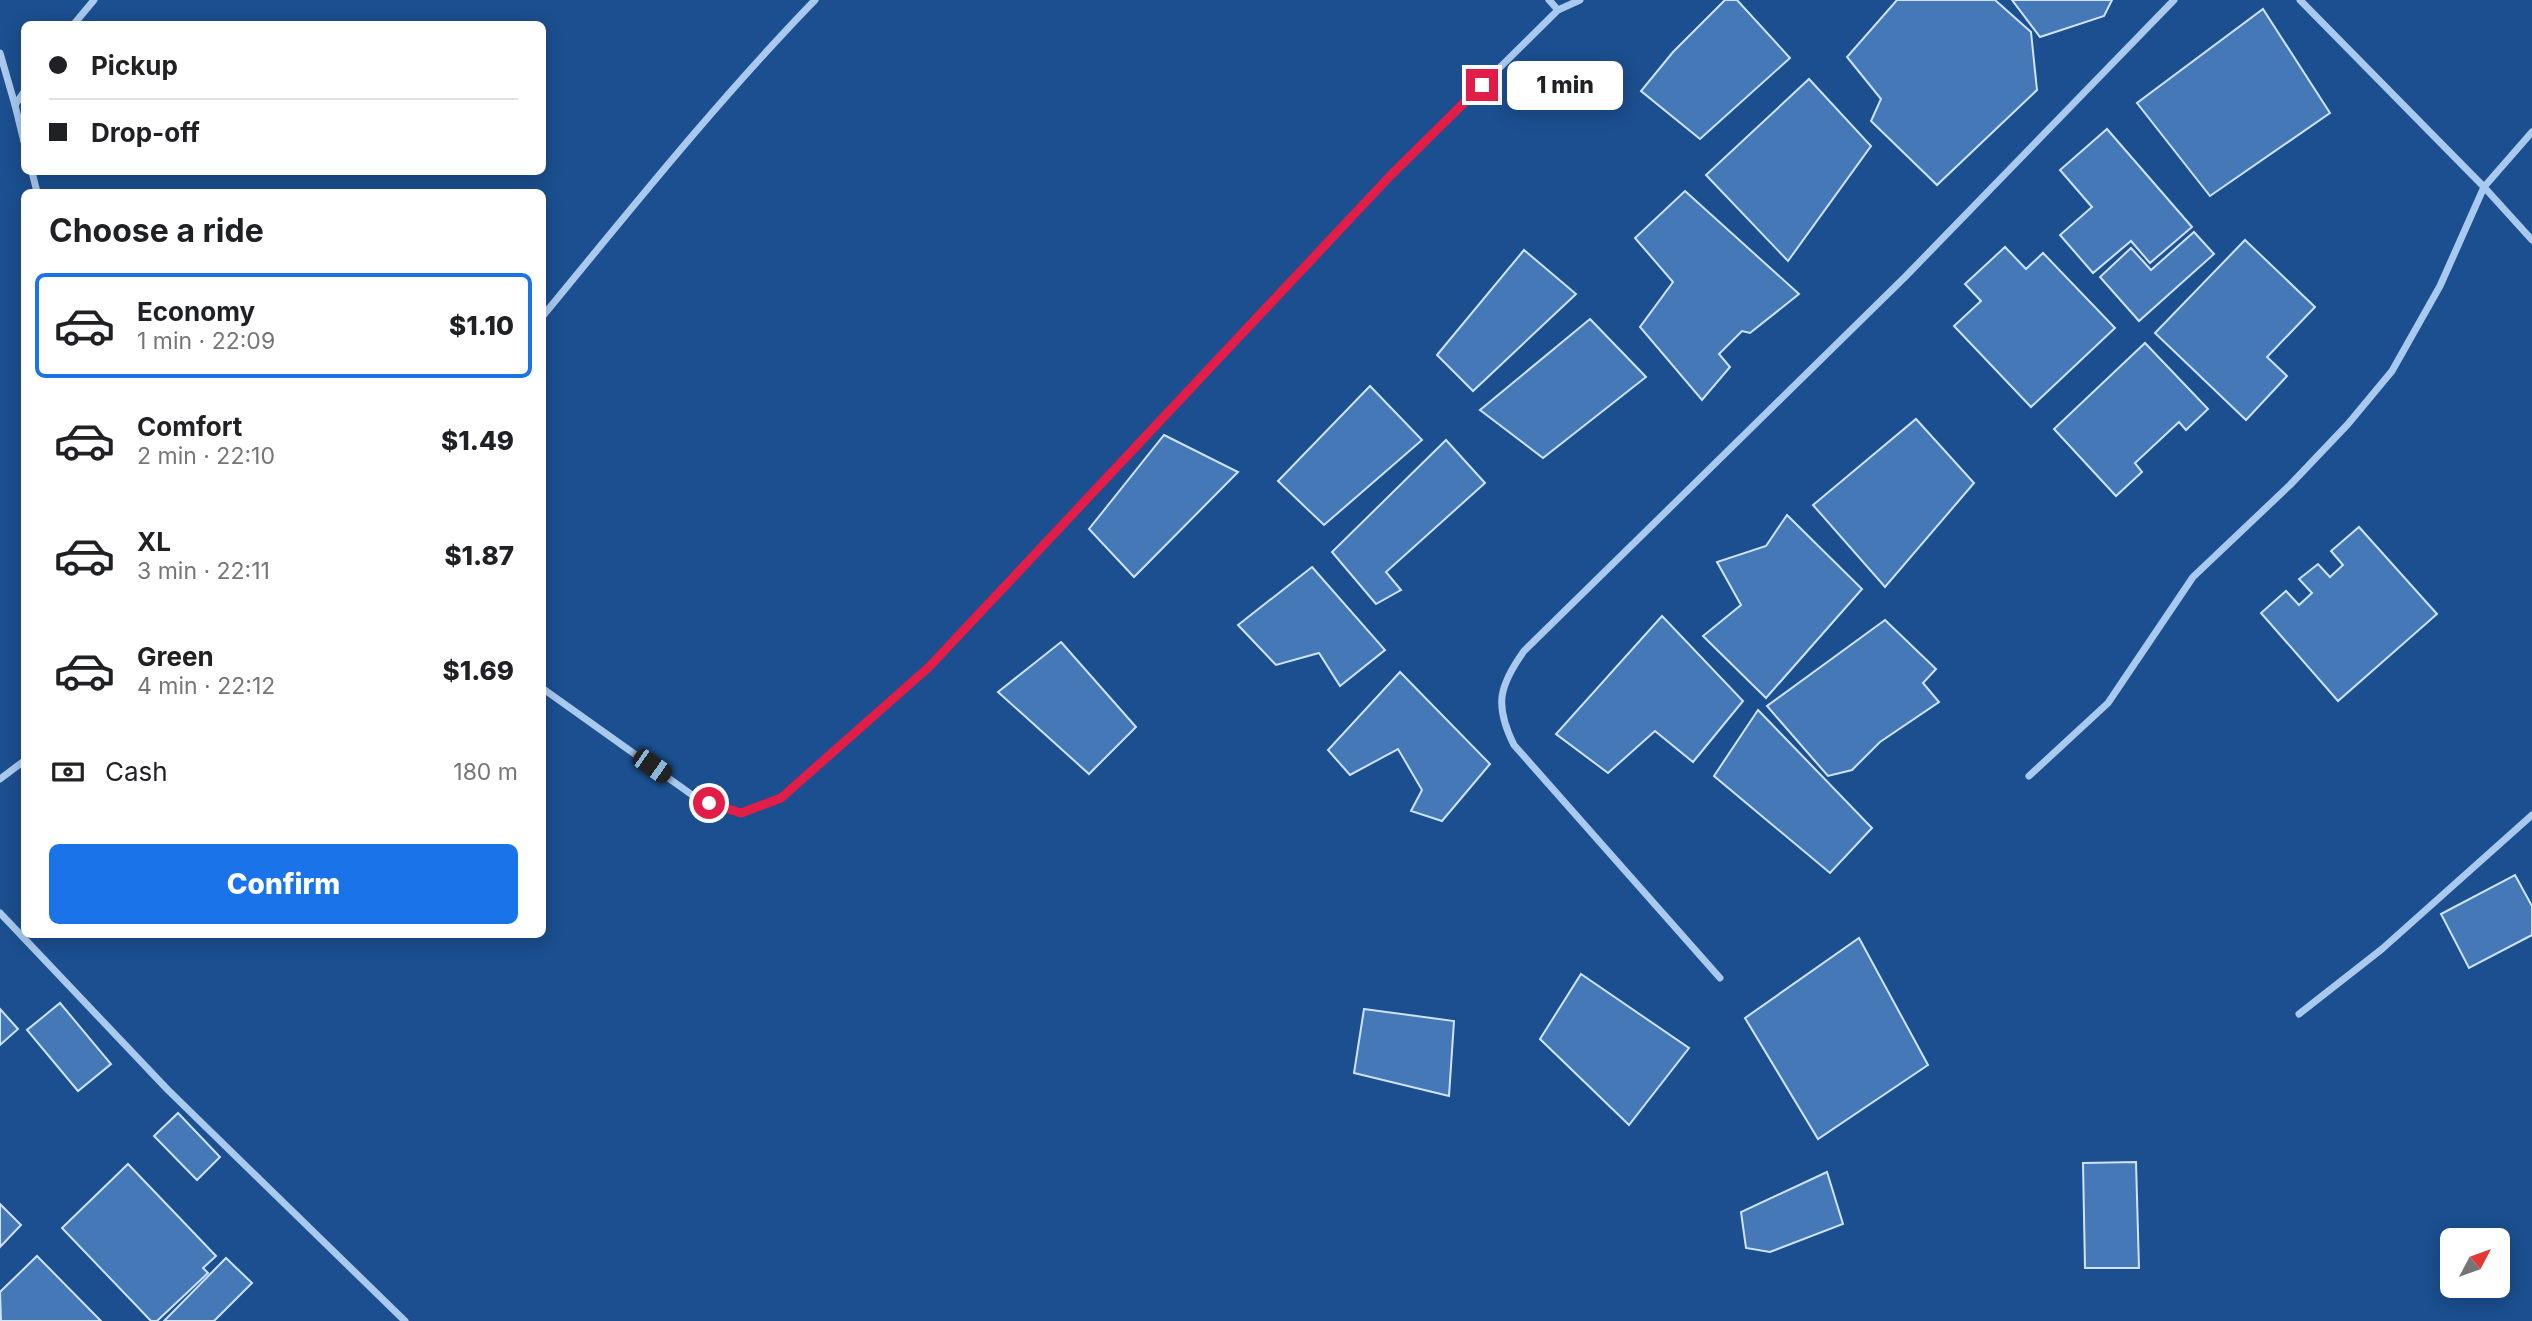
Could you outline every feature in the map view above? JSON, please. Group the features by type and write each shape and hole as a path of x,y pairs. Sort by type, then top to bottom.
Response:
{"street":[{"path":"76,21 94,0"},
{"path":"546,312 764,52 815,0"},
{"path":"1549,0 1558,10"},
{"path":"546,691 695,797 741,813 781,798 929,667 1390,176 1558,10 1580,0"},
{"path":"1720,978 1514,745 1504,726 1502,710 1505,678 1524,651 1905,277 2174,0"},
{"path":"2300,0 2484,187 2532,240"},
{"path":"0,53 21,130"},
{"path":"15,105 21,96"},
{"path":"2029,776 2108,703 2193,577 2290,485 2348,424 2392,371 2451,262 2484,187 2532,132"},
{"path":"0,779 21,763"},
{"path":"2300,1014 2382,949 2532,815"},
{"path":"0,913 21,935"},
{"path":"24,938 168,1090 405,1321"}],"building":[{"path":"1725,0 1737,0 1790,58 1700,139 1641,91 1673,52"},
{"path":"1897,0 1995,0 2031,32 2037,90 1937,185 1871,121 1881,99 1847,57"},
{"path":"2012,0 2112,0 2104,16 2040,37"},
{"path":"2263,9 2330,113 2210,196 2137,103"},
{"path":"1809,79 1871,146 1788,261 1706,175"},
{"path":"2107,129 2192,227 2150,263 2131,241 2093,273 2060,235 2092,207 2060,170"},
{"path":"1685,191 1799,294 1750,333 1742,331 1719,354 1730,367 1702,400 1640,327 1673,282 1635,238"},
{"path":"2194,232 2214,254 2139,321 2100,277 2131,248 2151,270"},
{"path":"2245,240 2315,307 2267,357 2287,376 2246,420 2155,333"},
{"path":"2005,247 2026,269 2043,253 2115,328 2031,407 1954,326 1981,301 1965,284"},
{"path":"1524,250 1576,294 1473,391 1437,355"},
{"path":"1590,319 1646,377 1543,458 1480,410"},
{"path":"2145,343 2208,409 2186,430 2179,422 2135,463 2142,472 2116,496 2054,429"},
{"path":"1370,386 1422,440 1324,525 1278,481"},
{"path":"1916,419 1974,483 1885,587 1813,505"},
{"path":"1164,435 1238,472 1134,577 1089,529"},
{"path":"1446,440 1485,483 1386,572 1401,590 1376,604 1332,552"},
{"path":"1787,515 1862,589 1766,698 1703,636 1741,605 1717,562 1766,546"},
{"path":"2359,527 2437,614 2338,701 2261,613 2286,591 2299,605 2312,593 2299,579 2318,564 2330,577 2343,565 2331,551"},
{"path":"1312,567 1385,650 1340,686 1319,653 1276,665 1238,625"},
{"path":"1662,616 1743,701 1693,762 1655,731 1608,773 1556,734"},
{"path":"1885,620 1936,669 1923,683 1939,702 1880,742 1852,770 1828,776 1767,706"},
{"path":"1061,642 1136,727 1089,774 998,692"},
{"path":"1400,672 1490,764 1442,821 1411,811 1422,790 1398,749 1350,775 1328,750"},
{"path":"1758,710 1872,828 1830,873 1714,776"},
{"path":"2515,875 2532,906 2532,935 2469,968 2441,914"},
{"path":"1859,938 1928,1065 1818,1139 1745,1018"},
{"path":"1581,974 1689,1048 1629,1125 1540,1039"},
{"path":"60,1003 111,1064 78,1091 27,1030"},
{"path":"0,1009 18,1029 0,1045"},
{"path":"1364,1009 1454,1021 1449,1096 1354,1073"},
{"path":"178,1113 220,1157 197,1180 154,1136"},
{"path":"2136,1162 2139,1268 2085,1268 2083,1163"},
{"path":"128,1164 216,1256 203,1268 208,1273 157,1321 151,1321 62,1228"},
{"path":"1827,1172 1843,1224 1770,1252 1746,1248 1741,1212"},
{"path":"0,1204 21,1225 0,1247"},
{"path":"37,1256 101,1321 1,1321 0,1292"},
{"path":"226,1258 252,1283 214,1321 164,1321"}],"route":[{"path":"709,803 741,813 755,810 781,798 929,667 1390,176 1482,85"}]}
